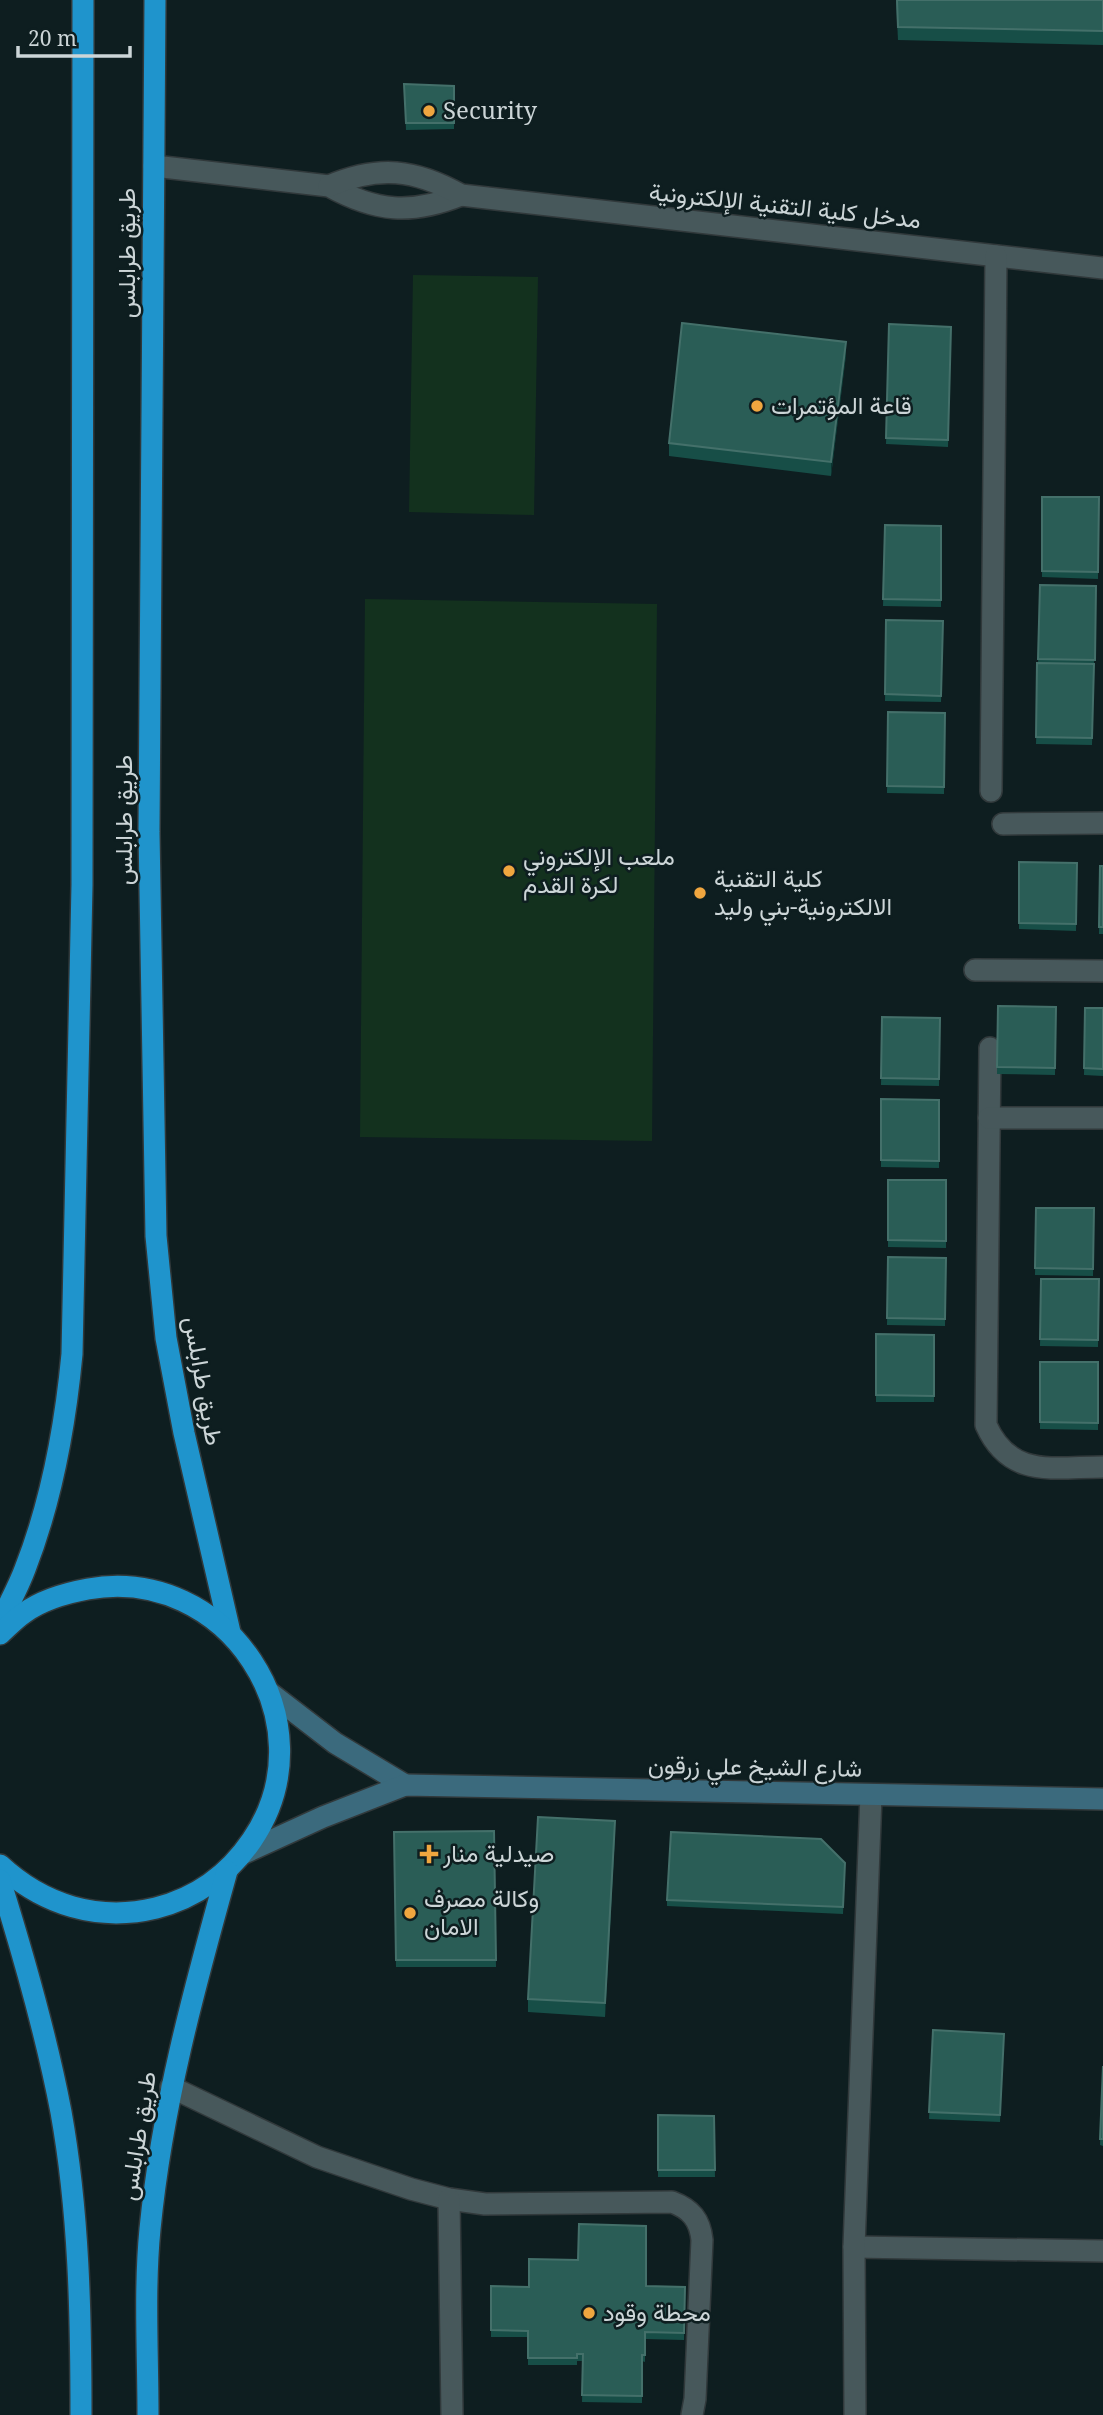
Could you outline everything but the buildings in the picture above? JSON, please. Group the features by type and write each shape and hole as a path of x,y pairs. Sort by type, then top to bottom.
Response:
{"highway":[{"path":"0,1623 25,1570 50,1493 66,1417 72,1354 82,885 83,0"},
{"name":"طريق طرابلس","path":"155,0 149,832 156,1236 166,1338 184,1433 230,1632"},
{"path":"0,1634 25,1612 65,1593 108,1585 153,1590 194,1606 230,1632 253,1660 270,1693 279,1726 280,1760 274,1794 261,1826 242,1854 227,1871 201,1890 172,1904 140,1912 108,1914 76,1909 45,1898 17,1881 0,1865"},
{"name":"طريق طرابلس","path":"148,2415 150,2231 172,2087 187,2017 227,1871"},
{"path":"0,1880 32,1987 61,2114 72,2192 80,2297 81,2415"}],"main road":[{"name":"شارع الشيخ علي زرقون","path":"270,1693 335,1743 405,1785"},
{"name":"شارع الشيخ علي زرقون","path":"242,1854 333,1812 405,1785 1103,1799"}],"street":[{"path":"154,166 329,186 349,197 397,210 440,204 461,195"},
{"path":"329,186 373,172 398,172 430,180 461,195"},
{"name":"مدخل كلية التقنية الإلكترونية","path":"461,195 1103,268"},
{"path":"991,792 996,256"},
{"path":"1003,824 1103,823"},
{"path":"975,970 1103,971"},
{"path":"990,1048 986,1425 993,1442 1005,1455 1022,1464 1039,1467 1103,1467"},
{"path":"989,1118 1103,1118"},
{"path":"855,2415 854,2247 870,1795"},
{"path":"172,2087 317,2157 449,2199 485,2204 672,2202 691,2212 701,2229 702,2240 692,2415"},
{"path":"449,2199 452,2415"},
{"path":"854,2247 1103,2251"}],"green space":[{"path":"413,275 538,277 534,515 409,512"},
{"name":"ملعب الإلكتروني لكرة القدم","path":"365,599 657,604 652,1141 360,1137"}],"place":[{"name":"Security","path":"429,111"},
{"name":"قاعة المؤتمرات","path":"757,406"},
{"name":"ملعب الإلكتروني لكرة القدم","path":"509,871"},
{"name":"كلية التقنية الالكترونية-بني وليد","path":"700,893"},
{"name":"صيدلية منار","path":"429,1854"},
{"name":"وكالة مصرف الامان","path":"410,1913"},
{"name":"محطة وقود","path":"589,2313"}]}
